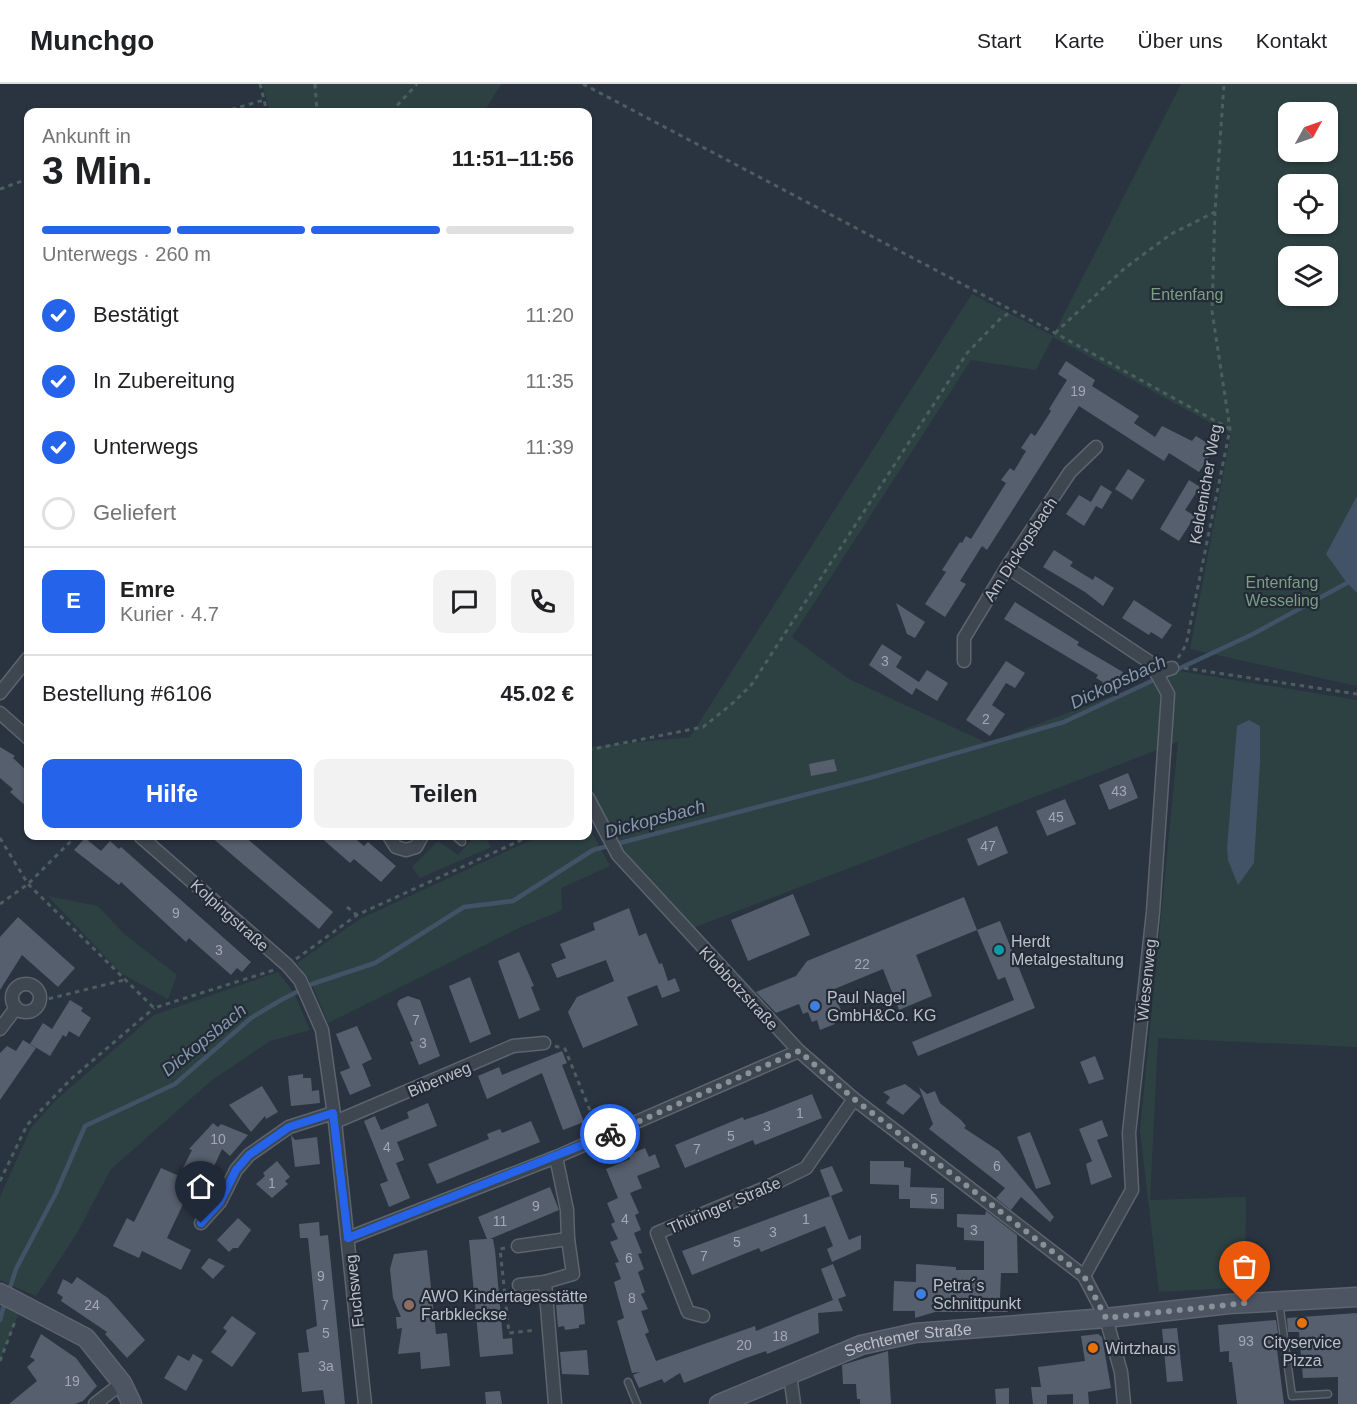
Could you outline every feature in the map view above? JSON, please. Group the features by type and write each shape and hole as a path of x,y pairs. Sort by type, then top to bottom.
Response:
{"street":[{"name":"Am Dickopsbach","path":"964,661 964,638 1007,567 1070,472 1095,447"},
{"path":"1007,567 1151,663 1158,676 1172,668"},
{"path":"0,693 24,663"},
{"name":"Wiesenweg","path":"1084,1276 1132,1190 1130,1133 1153,912 1168,694 1158,676"},
{"path":"0,713 24,734"},
{"name":"Klobbotzstraße","path":"592,806 618,855 799,1051 854,1099 1084,1276 1106,1318 1121,1372 1124,1404"},
{"name":"Kolpingstraße","path":"145,840 287,965 300,980 311,1001"},
{"path":"392,840 396,847 406,850 416,847 420,840"},
{"path":"24,984 35,987 40,1001 36,1009 30,1013 16,1008 13,1004 13,992 24,984"},
{"name":"Fuchsweg","path":"311,1001 322,1030 334,1118 365,1404"},
{"path":"0,1029 16,1008"},
{"name":"Biberweg","path":"201,1223 220,1202 236,1170 249,1155 289,1127 334,1118 513,1046 544,1043"},
{"path":"348,1238 556,1157 799,1051"},
{"name":"Thüringer Straße","path":"703,1316 688,1312 657,1233 763,1189 806,1168 854,1099"},
{"path":"519,1285 573,1274 567,1210 556,1157"},
{"path":"518,1246 568,1239"},
{"path":"545,1281 555,1404"},
{"path":"0,1293 86,1338 122,1383 132,1404"},
{"name":"Sechtemer Straße","path":"719,1404 861,1345 915,1333 1106,1318 1228,1304 1357,1297"},
{"path":"790,1375 794,1404"},
{"path":"95,1404 122,1383"}],"lane":[{"path":"1278,1302 1292,1396 1328,1394"},
{"path":"628,1382 637,1404"}],"path":[{"path":"260,84 266,108"},
{"path":"315,84 317,108"},
{"path":"395,108 417,84"},
{"path":"583,84 1011,312 1055,333 1230,429"},
{"name":"Keldenicher Weg","path":"1172,668 1186,645 1230,429 1212,310 1215,212 1224,84"},
{"path":"237,108 264,100"},
{"path":"0,189 24,180"},
{"path":"1055,333 1125,268 1171,234 1215,212"},
{"path":"592,749 703,727 740,697 752,684 798,617 967,353 1001,318 1011,312"},
{"path":"1187,668 1357,694"},
{"path":"0,904 28,884 72,840"},
{"path":"347,907 357,915"},
{"path":"40,1001 124,980"},
{"path":"0,1181 27,1125 71,1079 154,1008"},
{"path":"544,1043 565,1049 601,1138"},
{"path":"0,1361 23,1304"}],"green space":[{"path":"262,84 501,84 486,108 269,108"},
{"path":"1181,84 1357,84 1357,686 1190,649 1231,434 1053,337 1036,370 971,360 792,637 849,679 987,743 1179,671 1357,700 1357,1047 1158,1038 1150,1200 1246,1197 1245,1287 1159,1292 1140,1131 1178,742 690,929 630,857 604,817 592,789 592,747 690,737 972,294 1053,336"},
{"path":"592,833 610,866 561,888 562,910 521,927 328,1023 312,984 297,963 360,919 531,840 592,840"},
{"path":"471,840 487,840 491,847 420,878 412,867 438,841 458,855"},
{"path":"48,896 98,906 124,934 177,975 168,999 122,974"},
{"path":"278,972 294,993 310,1030 270,1041 212,1080 111,1169 77,1233 36,1296 0,1280 0,1197 31,1128 55,1101 154,1015"},
{"path":"0,1304 19,1313 0,1361"}],"water":[{"path":"1357,496 1357,593 1326,554"},
{"path":"1249,720 1260,726 1254,863 1238,885 1228,860 1227,848 1237,726"}],"building":[{"path":"1066,361 1095,380 1092,386 1139,416 1134,423 1155,437 1162,426 1192,441 1196,436 1215,448 1199,472 1169,453 1164,461 1079,406 987,550 982,546 960,581 966,584 945,617 925,604 946,572 942,570 960,542 962,543 966,536 971,539 1006,483 1001,480 1010,468 1014,471 1026,451 1021,448 1031,433 1035,436 1051,411 1049,409 1067,380 1058,374"},
{"path":"1128,469 1145,480 1132,500 1115,489"},
{"path":"1189,480 1200,487 1185,510 1195,516 1179,541 1160,529"},
{"path":"1101,485 1112,492 1102,509 1096,506 1084,526 1066,514 1079,495 1091,502"},
{"path":"1054,550 1073,562 1070,566 1093,580 1095,576 1114,588 1103,606 1085,592 1043,567"},
{"path":"1134,600 1172,625 1162,639 1151,632 1149,635 1122,618"},
{"path":"1015,602 1079,642 1077,645 1123,672 1111,691 1101,685 1103,682 1096,678 1098,675 1004,619"},
{"path":"896,603 925,622 915,638 907,634"},
{"path":"882,644 902,657 896,667 919,682 927,670 948,683 937,701 916,688 912,695 869,665"},
{"path":"1006,661 1025,673 1015,688 1006,683 992,705 1005,714 990,736 966,720"},
{"path":"0,747 15,756 13,758 24,768 24,804 10,792 13,789 0,778"},
{"path":"834,759 837,771 811,776 809,764"},
{"path":"1128,773 1138,798 1109,810 1099,785"},
{"path":"1065,799 1076,824 1047,836 1036,811"},
{"path":"997,826 1008,853 978,866 967,839"},
{"path":"83,840 87,840 101,851 110,841 119,849 121,847 251,962 242,972 237,968 231,975 189,938 186,942 121,882 119,885 74,850"},
{"path":"215,840 249,840 333,912 319,929"},
{"path":"324,840 357,840 364,846 368,842 396,866 381,882 354,859 350,863"},
{"path":"793,894 810,935 748,961 731,920"},
{"path":"964,897 977,930 916,955 932,996 899,1010 883,969 832,990 841,1010 831,1014 835,1024 820,1030 817,1020 812,1022 808,1012 803,1014 799,1004 776,1013 756,992 796,976 807,961"},
{"path":"629,908 639,936 646,933 659,964 662,963 668,981 675,978 680,991 662,998 657,985 627,997 638,1025 583,1048 568,1012 577,997 614,981 606,960 557,978 551,964 566,958 560,944 595,930 593,923"},
{"path":"18,917 75,968 58,987 22,955 0,990 0,937"},
{"path":"1000,921 1035,1008 918,1056 912,1042 1014,1000 1005,977 998,980 977,930"},
{"path":"519,952 534,986 531,987 540,1010 519,1019 498,961"},
{"path":"470,977 491,1034 470,1043 449,986"},
{"path":"408,996 420,1000 440,1056 419,1065 410,1042 413,1041 397,1004 399,1000"},
{"path":"70,1000 83,1008 81,1011 91,1018 79,1037 69,1031 66,1037 63,1035 50,1056 30,1044 43,1023 52,1029"},
{"path":"357,1026 372,1059 362,1064 371,1086 350,1095 340,1072 350,1068 336,1034"},
{"path":"23,1040 36,1048 0,1100 0,1053 7,1046 16,1051"},
{"path":"562,1051 567,1063 562,1065 584,1122 563,1130 542,1073 487,1099 478,1076 499,1067 502,1075"},
{"path":"1095,1056 1104,1079 1089,1084 1080,1062"},
{"path":"303,1074 303,1078 311,1078 312,1091 319,1090 320,1103 291,1106 288,1076"},
{"path":"905,1084 921,1096 903,1115 886,1103 890,1097 883,1092"},
{"path":"262,1086 278,1112 266,1119 265,1116 251,1132 229,1105"},
{"path":"919,1087 927,1094 935,1091 940,1103 961,1120 966,1126 964,1128 999,1151 1054,1217 1050,1222 1021,1197 1011,1210 996,1198 1005,1188 929,1129 933,1124"},
{"path":"812,1094 822,1118 755,1145 753,1140 685,1168 675,1145 743,1117 744,1120"},
{"path":"428,1103 437,1126 397,1142 404,1160 396,1163 410,1198 389,1207 380,1184 388,1181 364,1121 375,1116 381,1130 409,1118 407,1112"},
{"path":"1102,1120 1108,1136 1097,1140 1112,1177 1091,1185 1086,1164 1092,1161 1079,1129"},
{"path":"531,1121 540,1142 437,1184 428,1164 489,1139 487,1134 500,1129 502,1133"},
{"path":"213,1123 218,1127 221,1124 248,1135 230,1156 222,1149 204,1188 193,1183 167,1238 191,1250 181,1270 142,1251 139,1258 113,1246 127,1218 134,1222 161,1168 179,1176 192,1150 189,1149"},
{"path":"1030,1132 1051,1184 1036,1189 1017,1137"},
{"path":"291,1135 295,1140 317,1137 320,1164 295,1167"},
{"path":"645,1148 649,1157 655,1154 660,1167 637,1176 642,1188 630,1193 639,1213 635,1215 641,1230 634,1233 642,1253 638,1254 644,1269 638,1272 645,1292 641,1294 648,1309 641,1311 649,1332 645,1334 656,1361 755,1326 756,1331 833,1300 821,1269 833,1264 846,1296 838,1299 843,1311 818,1313 819,1333 767,1354 766,1351 684,1383 680,1373 664,1383 662,1379 639,1388 633,1375 640,1372 632,1373 617,1321 624,1318 614,1282 621,1279 615,1263 619,1262 610,1242 618,1239 611,1224 615,1222 607,1203 618,1198 606,1169 630,1159 628,1155"},
{"path":"277,1161 290,1177 285,1181 288,1184 272,1198 256,1184 265,1176 263,1173"},
{"path":"870,1161 904,1161 904,1167 911,1168 910,1187 944,1188 944,1209 910,1208 910,1199 899,1199 899,1185 870,1184"},
{"path":"832,1166 843,1191 831,1196 849,1240 861,1235 861,1249 832,1262 827,1249 833,1246 825,1226 761,1252 759,1248 692,1275 682,1251 830,1196 820,1170"},
{"path":"550,1187 559,1210 490,1239 493,1239 495,1250 503,1339 512,1338 513,1354 480,1357 469,1240 487,1239 478,1217"},
{"path":"986,1211 1017,1235 1018,1273 1001,1273 1000,1298 1001,1301 1008,1300 1008,1312 935,1312 915,1318 915,1311 893,1311 894,1281 916,1282 916,1264 956,1267 956,1270 984,1270 984,1241 964,1240 964,1228 957,1227 957,1214 985,1215"},
{"path":"238,1218 251,1230 238,1248 233,1248 229,1252 217,1240"},
{"path":"319,1222 320,1236 328,1235 345,1404 325,1404 323,1390 302,1392 298,1353 309,1352 306,1330 317,1326 308,1238 300,1238 299,1224"},
{"path":"427,1250 436,1334 447,1333 450,1366 421,1369 420,1352 398,1354 402,1328 397,1329 396,1317 401,1317 393,1298 390,1269 394,1254"},
{"path":"209,1258 225,1266 213,1279 201,1268"},
{"path":"77,1277 108,1298 145,1340 127,1358 105,1334 107,1332 61,1301 63,1297 57,1293 63,1279 72,1284"},
{"path":"583,1303 585,1324 579,1325 579,1328 565,1330 564,1326 558,1327 556,1305"},
{"path":"1357,1313 1357,1404 1338,1404 1338,1377 1303,1378 1299,1332 1288,1332 1287,1318"},
{"path":"232,1316 256,1333 232,1367 211,1352 227,1331 223,1328"},
{"path":"1276,1320 1278,1333 1275,1334 1284,1404 1237,1404 1232,1362 1229,1362 1229,1351 1220,1352 1218,1325"},
{"path":"1177,1328 1183,1381 1167,1382 1162,1329"},
{"path":"41,1334 76,1358 97,1386 83,1401 75,1404 9,1404 37,1381 27,1367 35,1360 30,1357"},
{"path":"1098,1334 1102,1337 1111,1388 1088,1392 1089,1404 1073,1404 1073,1394 1047,1395 1047,1404 1033,1404 1031,1387 1041,1387 1038,1367 1085,1361 1081,1336"},
{"path":"587,1350 589,1375 562,1374 560,1352"},
{"path":"888,1351 891,1404 860,1404 860,1399 857,1399 856,1384 843,1384 842,1365"},
{"path":"193,1354 203,1360 186,1391 164,1378 178,1355 189,1361"},
{"path":"1009,1388 1009,1404 996,1404 995,1389"},
{"path":"500,1391 502,1404 486,1404 485,1392"}],"waterway":[{"name":"Dickopsbach","path":"1174,671 1253,634 1347,583 1349,579"},
{"name":"Dickopsbach","path":"9,1291 16,1269 56,1193 85,1126 175,1084 251,1018 281,1000 312,984 375,963 464,907 513,901 593,850 873,777 1064,722 1158,678"},
{"name":"Dickopsbach","path":"0,1320 5,1302"}],"way so far":[{"path":"610,1134 799,1051 854,1099 1084,1276 1106,1318 1245,1303"}],"place":[{"name":"Herdt Metalgestaltung","path":"999,950"},
{"name":"Paul Nagel GmbH&Co. KG","path":"815,1006"},
{"name":"Petra´s Schnittpunkt","path":"921,1294"},
{"name":"AWO Kindertagesstätte Farbkleckse","path":"409,1305"},
{"name":"Cityservice Pizza","path":"1302,1323"},
{"name":"Wirtzhaus","path":"1093,1348"}],"route":[{"path":"201,1223 220,1202 236,1170 269,1138 289,1127 333,1113 348,1238 610,1134"}],"park label":[{"name":"Entenfang","path":"1187,294"},
{"name":"Entenfang Wesseling","path":"1282,591"}]}
